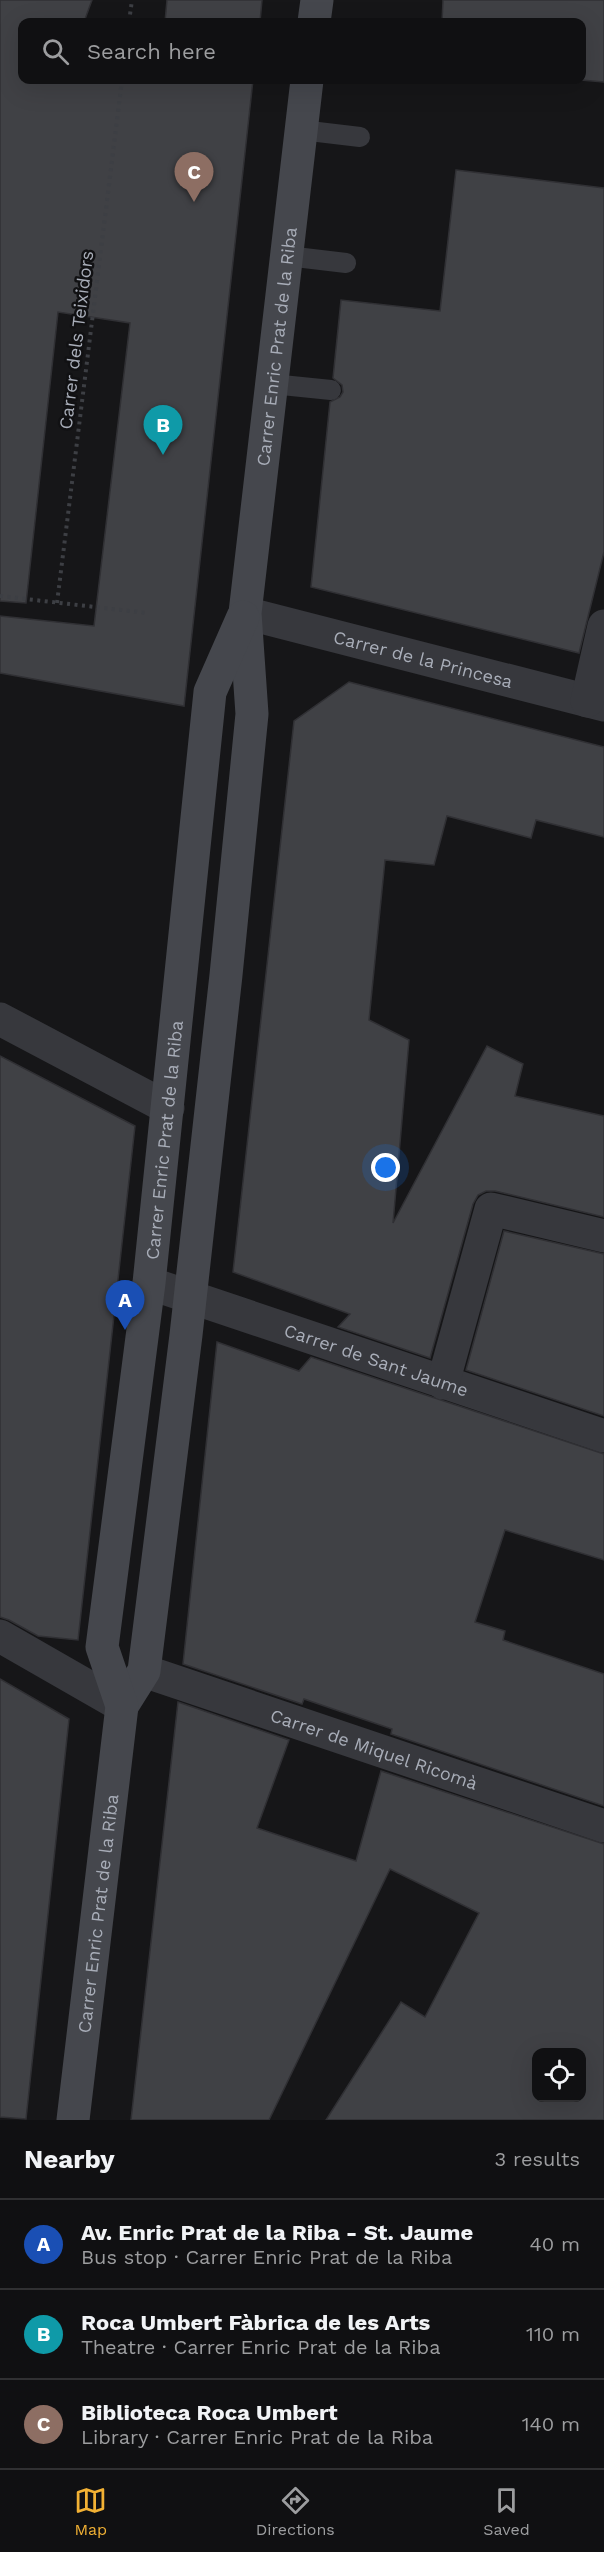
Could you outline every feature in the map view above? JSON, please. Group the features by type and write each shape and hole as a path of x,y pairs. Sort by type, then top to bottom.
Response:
{"street":[{"path":"315,18 317,0"},
{"name":"Carrer Enric Prat de la Riba","path":"73,2120 122,1706 144,1671 190,1296 252,714 244,613 307,84"},
{"name":"Carrer Enric Prat de la Riba","path":"122,1706 102,1647 149,1283 168,1108 180,962 210,692 244,613"},
{"name":"Carrer de la Princesa","path":"244,613 596,703"},
{"path":"596,703 604,626"},
{"path":"0,1019 168,1108"},
{"path":"443,1383 491,1209 604,1236"},
{"name":"Carrer de Sant Jaume","path":"149,1283 604,1436"},
{"path":"0,1636 122,1706"},
{"name":"Carrer de Miquel Ricomà","path":"144,1671 604,1826"}],"lane":[{"path":"301,130 360,137"},
{"path":"286,255 346,263"},
{"path":"272,384 331,390"}],"path":[{"path":"130,18 132,0"},
{"name":"Carrer dels Teixidors","path":"57,603 122,84"},
{"path":"0,596 147,613"}],"building":[{"path":"0,0 92,0 85,18 18,18 18,84 253,84 184,706 0,673 0,616 94,626 130,323 58,312 26,603 0,601"},
{"path":"167,0 262,0 260,18 165,18"},
{"path":"443,0 604,0 604,82 586,80 586,18 442,18"},
{"path":"456,170 604,188 604,552 579,653 311,587 330,402 340,397 343,392 342,385 333,378 341,300 440,311"},
{"path":"349,682 604,747 604,837 536,820 531,838 447,816 434,865 385,860 369,1020 409,1040 393,1223 487,1046 523,1064 515,1096 604,1116 604,1217 495,1191 486,1191 478,1195 473,1204 430,1358 338,1327 350,1314 233,1272 294,721"},
{"path":"0,1056 135,1126 78,1640 38,1636 0,1617"},
{"path":"504,1231 604,1254 604,1416 466,1370"},
{"path":"217,1342 299,1371 311,1357 604,1454 604,1560 505,1530 475,1622 505,1631 503,1640 604,1674 604,1806 391,1734 392,1729 304,1699 302,1704 183,1664"},
{"path":"0,1679 69,1719 26,2119 0,2117"},
{"path":"178,1702 289,1740 257,1828 356,1861 381,1771 604,1844 604,2120 326,2120 401,2002 425,2017 479,1913 390,1869 269,2120 131,2120"}],"place":[{"name":"Biblioteca Roca Umbert","path":"194,202"},
{"name":"Roca Umbert Fàbrica de les Arts","path":"163,455"},
{"name":"Av. Enric Prat de la Riba - St. Jaume","path":"125,1330"}]}
